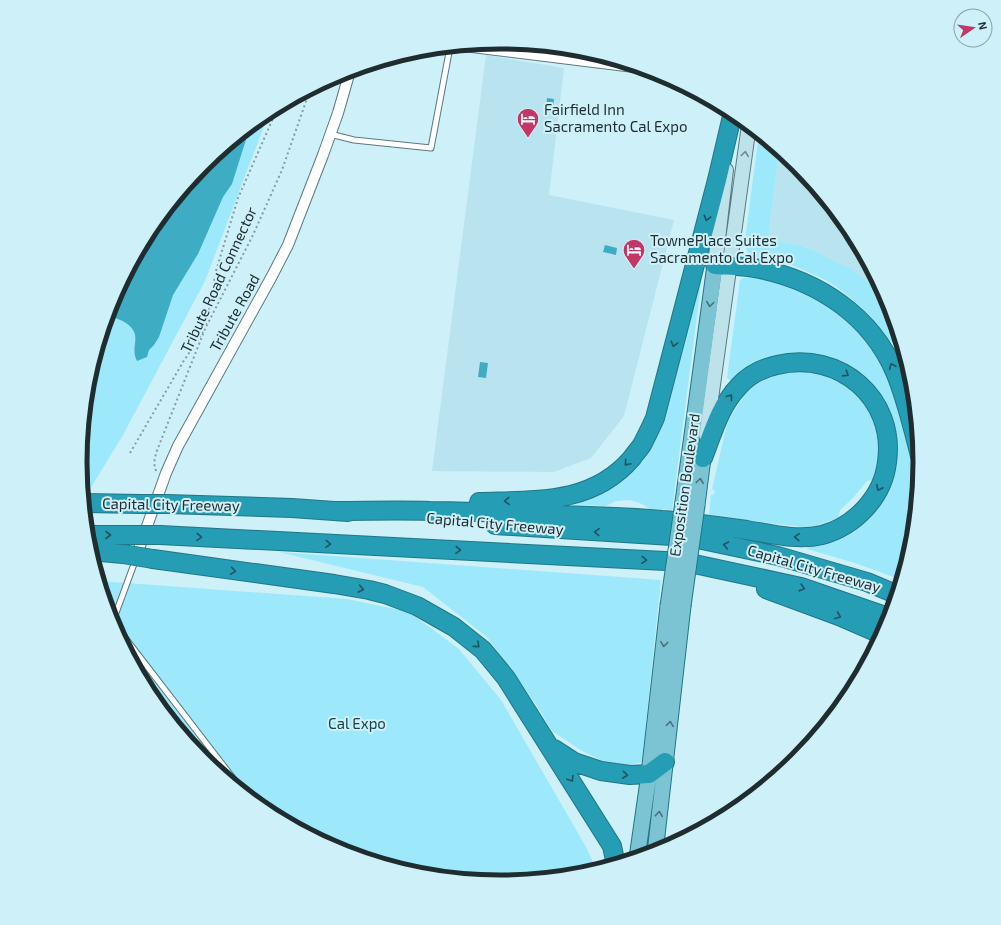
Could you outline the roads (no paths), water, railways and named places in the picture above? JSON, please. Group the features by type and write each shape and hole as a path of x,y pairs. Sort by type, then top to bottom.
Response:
{"highway":[{"path":"292,508 545,499 574,495 601,484 624,467 642,445 655,418 731,120"},
{"path":"722,265 760,269 796,279 829,295 858,318 880,344 894,371 900,385 912,428"},
{"path":"336,511 428,510 631,518 707,524 791,537 812,537 835,531 848,524 869,505 884,479 887,464 888,436 880,410 872,398 851,378 839,370 825,365 802,361 787,362 762,370 750,376 740,385 722,408 703,458"},
{"name":"Capital City Freeway","path":"90,503 292,508 546,529 688,537 778,556 867,582 893,593"},
{"name":"Capital City Freeway","path":"94,535 160,535 696,563 801,587 885,616"},
{"path":"97,552 128,559 153,559 353,587 384,594 417,606 454,627 483,650 506,678 612,846 615,860"},
{"path":"696,563 839,616 877,633"},
{"path":"550,746 574,762 601,771 630,775 649,774 665,762"}],"main road":[{"name":"Exposition Boulevard","path":"690,504 703,458 722,265 732,121"},
{"name":"Exposition Boulevard","path":"638,852 676,606 722,265 748,131"},
{"name":"Exposition Boulevard","path":"656,846 665,762 676,606"}],"street":[{"path":"491,49 612,64"},
{"name":"Tribute Road","path":"128,559 178,446 288,245 330,134 348,78"}],"lane":[{"path":"330,134 354,140 431,148 449,53"},
{"path":"115,612 128,559"},
{"path":"135,654 230,775"}],"place":[{"name":"Fairfield Inn Sacramento Cal Expo","path":"528,138"},
{"name":"TownePlace Suites Sacramento Cal Expo","path":"634,270"}],"park label":[{"name":"Cal Expo","path":"357,724"}]}
